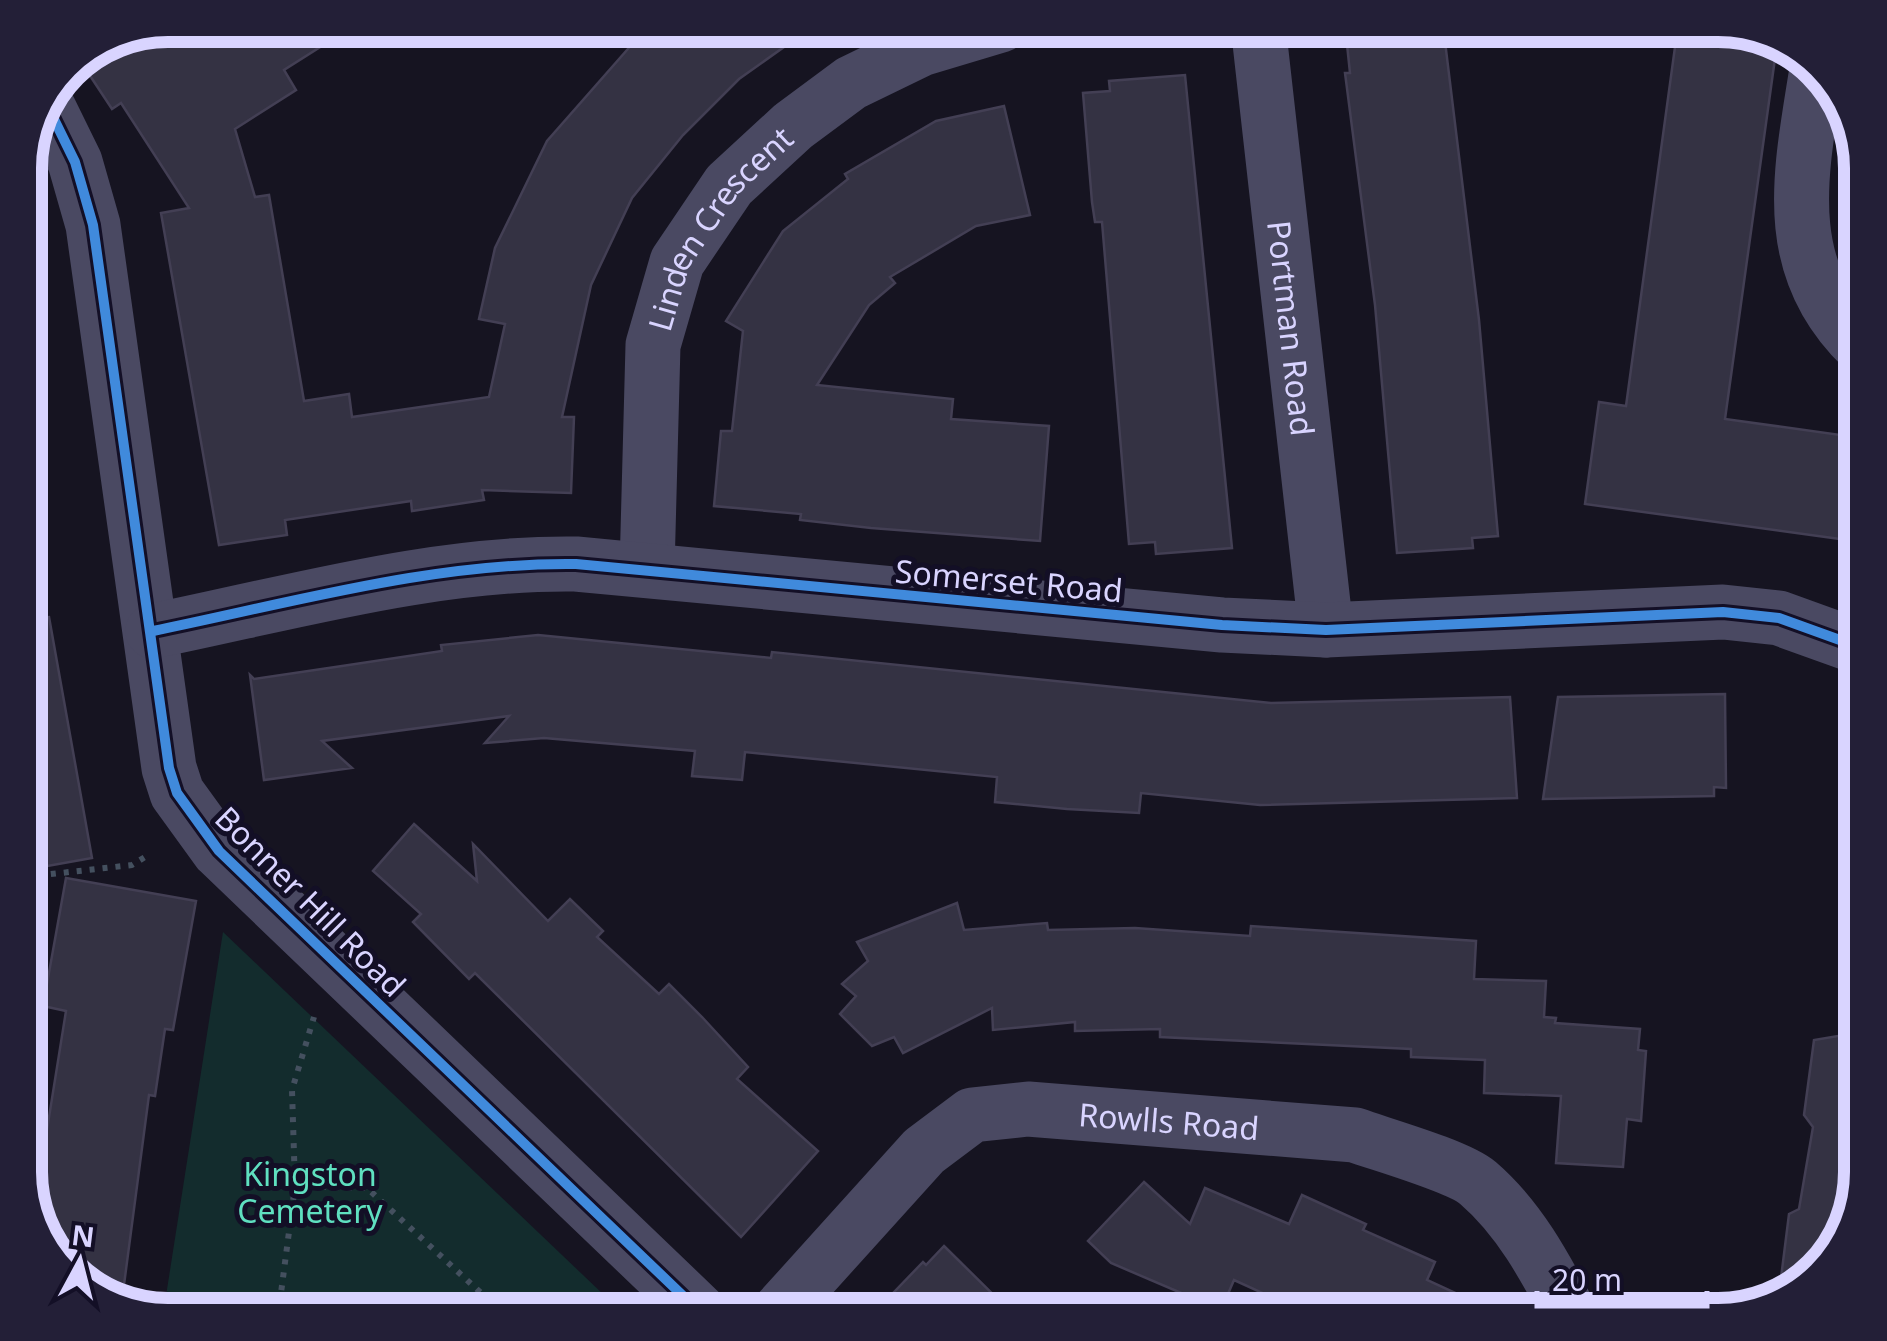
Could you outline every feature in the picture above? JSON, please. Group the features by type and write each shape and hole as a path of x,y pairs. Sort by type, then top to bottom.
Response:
{"street":[{"name":"Linden Crescent","path":"647,570 654,345 677,262 729,185 793,126 851,83 941,43"},
{"name":"Portman Road","path":"1260,43 1326,630"},
{"path":"1815,87 1804,152 1799,229 1823,297 1844,324"},
{"name":"Bonner Hill Road","path":"53,118 75,162 92,225 169,768 177,793 198,827 685,1298"},
{"name":"Somerset Road","path":"152,631 518,563 647,570 1222,625 1326,630 1723,612 1779,618 1844,641"},
{"name":"Rowlls Road","path":"791,1298 924,1151 972,1115 1028,1109 1355,1135 1404,1152 1476,1180 1534,1248 1561,1298"}],"path":[{"path":"43,876 132,865 198,827"},
{"path":"280,1298 296,1186 292,1090 311,1020 351,976"},
{"path":"296,1186 367,1188 486,1298"}],"green space":[{"name":"Kingston Cemetery","path":"223,932 607,1298 168,1298"}],"building":[{"path":"168,43 327,43 284,70 296,90 235,129 255,197 269,195 304,401 349,394 352,417 489,397 505,324 479,319 495,248 547,141 633,43 790,43 739,79 683,135 632,198 591,285 562,417 574,417 571,493 482,490 484,500 412,511 411,501 285,520 287,535 219,545 161,213 189,208 121,103 112,109 88,72 120,52"},
{"path":"1347,43 1445,43 1479,320 1498,536 1472,538 1473,548 1397,553 1375,305 1345,73 1350,73"},
{"path":"1676,43 1719,43 1759,49 1775,56 1725,419 1844,436 1844,540 1585,504 1599,402 1626,406"},
{"path":"1185,75 1232,548 1156,554 1155,542 1129,544 1102,222 1095,222 1092,202 1083,93 1110,91 1109,81"},
{"path":"1004,106 1030,215 976,226 890,277 895,283 869,305 817,385 953,399 951,419 1049,426 1040,541 871,528 800,520 801,514 714,506 721,431 732,431 743,331 726,321 783,231 848,179 845,174 936,121"},
{"path":"49,617 92,858 43,867 43,618"},
{"path":"538,635 771,658 772,652 1271,703 1510,697 1517,798 1260,805 1141,793 1139,813 1067,809 995,802 997,777 745,752 742,780 692,776 695,751 544,738 485,743 509,716 322,741 352,768 264,780 250,675 254,679 442,651 441,645"},
{"path":"1725,694 1726,788 1714,787 1714,796 1543,799 1558,697"},
{"path":"414,824 477,881 473,844 548,921 570,899 603,931 597,937 659,994 669,984 702,1017 748,1067 737,1079 818,1151 741,1237 475,973 469,979 413,922 421,914 373,871"},
{"path":"66,878 196,901 173,1030 165,1029 155,1096 149,1095 123,1290 92,1273 74,1256 49,1213 43,1155 66,1011 43,1006"},
{"path":"957,903 964,930 1047,923 1048,930 1135,928 1250,936 1251,926 1476,941 1474,979 1546,981 1544,1017 1556,1018 1555,1023 1640,1029 1638,1050 1646,1051 1641,1121 1627,1119 1623,1167 1556,1163 1561,1096 1484,1093 1485,1060 1411,1057 1411,1049 1160,1037 1160,1029 1075,1031 1075,1022 993,1030 992,1008 903,1053 894,1037 872,1046 840,1014 856,996 842,984 868,961 857,942"},
{"path":"1844,1035 1843,1189 1832,1228 1819,1249 1780,1282 1789,1214 1799,1209 1813,1127 1804,1115 1814,1040"},
{"path":"1144,1182 1190,1224 1205,1188 1289,1224 1302,1195 1366,1224 1363,1230 1435,1262 1427,1280 1466,1298 1274,1298 1234,1280 1226,1298 1193,1298 1111,1263 1088,1241"},
{"path":"944,1246 997,1298 888,1298 923,1262 926,1265"}],"cycle path":[{"path":"53,118 75,162 93,225 169,768 177,793 219,851 685,1298"},
{"path":"153,631 416,577 523,565 576,564 1222,625 1326,630 1723,612 1779,618 1844,641"}]}
